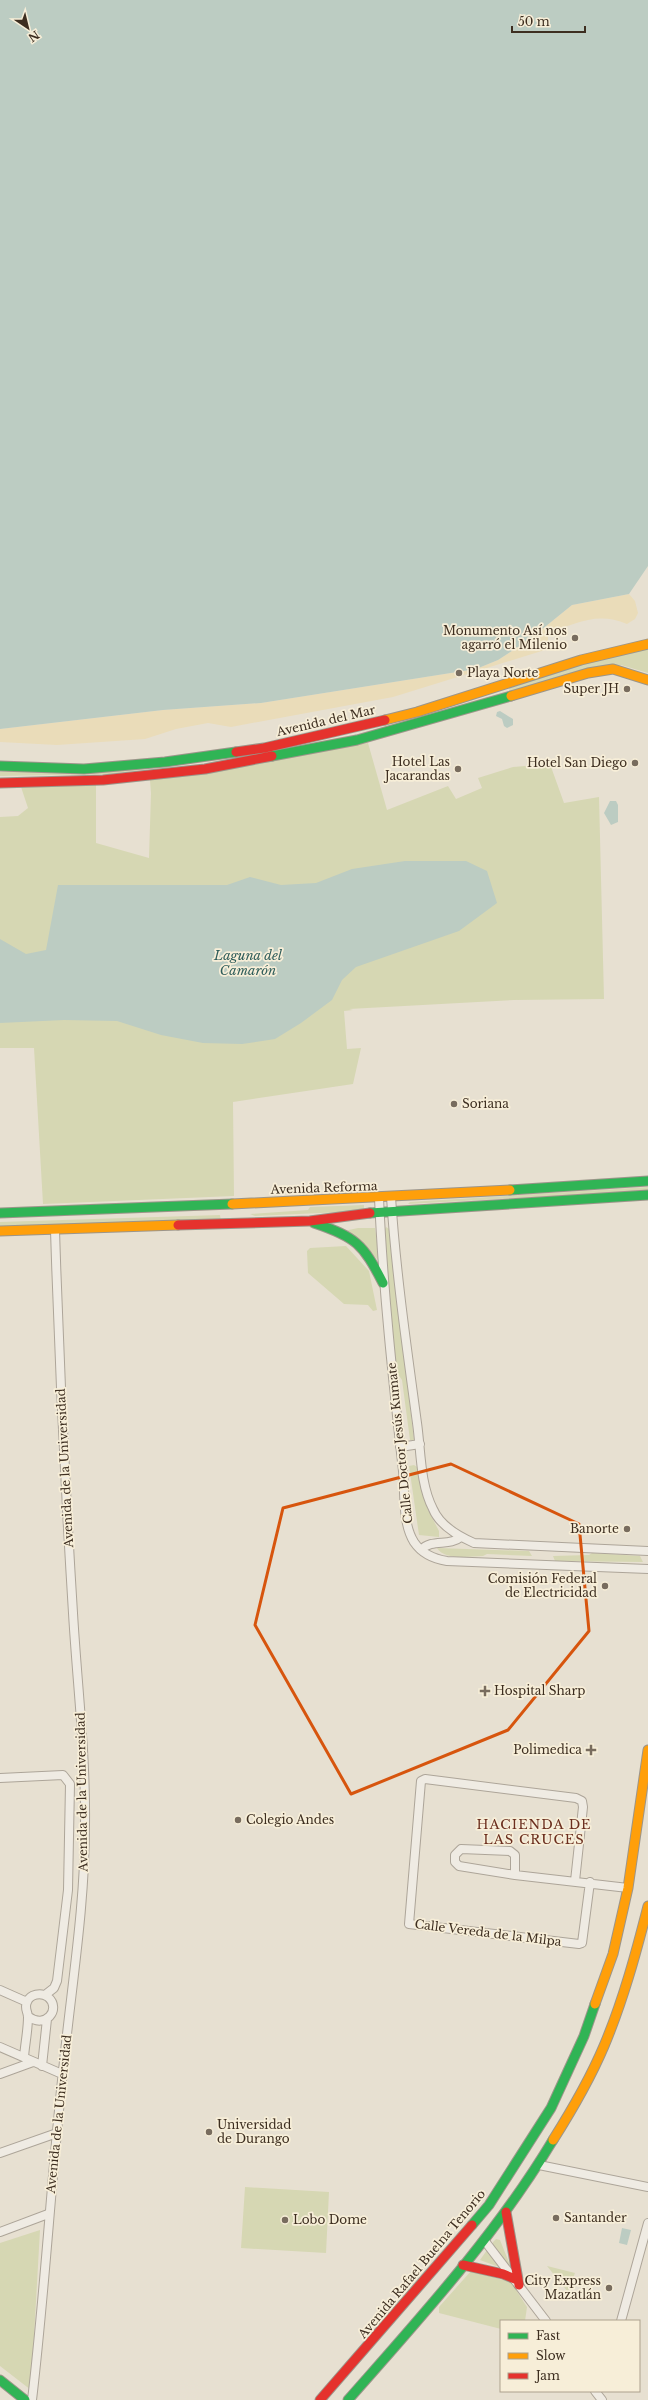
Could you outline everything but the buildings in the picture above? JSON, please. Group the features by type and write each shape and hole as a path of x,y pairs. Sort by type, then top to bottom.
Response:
{"main road":[{"name":"Avenida del Mar","path":"0,766 84,769 165,762 264,748 417,712 581,660 648,644"},
{"name":"Avenida del Mar","path":"0,783 103,780 213,767 357,740 462,712 588,673 613,669 628,672 648,680"},
{"name":"Avenida Reforma","path":"0,1213 391,1198 648,1181"},
{"path":"0,1231 310,1221 392,1210 648,1194"},
{"path":"310,1221 345,1232 358,1241 371,1259 383,1283"},
{"name":"Avenida Rafael Buelna Tenorio","path":"320,2400 472,2226 517,2164 551,2108 586,2030 613,1954 628,1888 648,1763 648,1750"},
{"path":"348,2400 425,2313 506,2212 539,2166 570,2112 606,2039 637,1948 648,1906"},
{"path":"506,2212 517,2282"},
{"path":"472,2226 484,2240"},
{"path":"463,2265 503,2274 517,2282"},
{"path":"0,2380 25,2400"}],"street":[{"name":"Calle Doctor Jesús Kumate","path":"379,1198 383,1283 408,1521 414,1542 421,1550"},
{"name":"Calle Doctor Jesús Kumate","path":"391,1198 420,1444 428,1497 433,1511 443,1524 461,1537 474,1543 648,1551"},
{"name":"Avenida de la Universidad","path":"32,2400 40,2334 48,2214 62,2074 77,1964 84,1877 86,1822 82,1718 76,1666 63,1450 55,1230"},
{"path":"400,1447 420,1444"},
{"path":"461,1537 453,1541 428,1544 421,1550 429,1556 448,1561 648,1569"},
{"path":"0,1778 63,1775 70,1784 69,1864 64,1934 57,1981 54,1988 45,1995"},
{"name":"Calle Vereda de la Milpa","path":"575,1881 583,1807 582,1801 576,1798 425,1779 421,1781 409,1924 581,1944 590,1882"},
{"path":"515,1875 515,1855 510,1851 461,1849 455,1855 455,1862 459,1866 515,1875 590,1882 628,1888"},
{"path":"0,1990 27,2002"},
{"path":"24,2057 28,2016 26,2009 27,2002 38,1994 45,1995 51,2000 53,2006 52,2013 47,2019 41,2021 34,2020 28,2016"},
{"path":"42,2066 47,2019"},
{"path":"0,2047 62,2074"},
{"path":"0,2074 33,2062"},
{"path":"0,2153 57,2133"},
{"path":"539,2166 648,2187"},
{"path":"0,2232 48,2214"},
{"path":"620,2320 648,2223"},
{"path":"484,2240 545,2320"}],"highlighted area":[{"path":"451,1464 579,1524 589,1631 508,1730 351,1794 255,1625 283,1508"}],"green space":[{"path":"648,647 648,673 621,665 515,691 508,689 569,667"},
{"path":"368,743 387,810 448,786 456,799 482,788 478,778 513,767 550,764 564,803 599,797 604,999 514,1000 349,1009 353,1010 344,1011 347,1049 361,1048 353,1084 233,1102 234,1196 43,1204 34,1048 0,1048 0,817 18,816 28,808 21,787 96,785 96,843 149,858 150,780"},
{"path":"192,763 109,774 0,776 0,772"},
{"path":"648,1187 648,1191 408,1204 410,1202"},
{"path":"364,1205 364,1211 255,1216 250,1214 308,1210 310,1207"},
{"path":"220,1215 221,1221 0,1228 0,1222"},
{"path":"386,1227 389,1229 414,1440 410,1440 402,1380 395,1370 384,1231"},
{"path":"358,1228 375,1228 380,1262 358,1240 344,1231"},
{"path":"346,1246 369,1271 377,1310 373,1311 368,1305 344,1304 308,1273 307,1251 310,1248"},
{"path":"414,1465 420,1469 428,1510 439,1531 439,1537 419,1535 409,1466"},
{"path":"437,1548 529,1551 532,1556 487,1554 483,1556 458,1557 446,1555"},
{"path":"592,1553 640,1556 643,1562 555,1561 553,1556 589,1555"},
{"name":"Lobo Dome","path":"245,2187 329,2192 326,2253 241,2248"},
{"path":"40,2230 31,2390 0,2366 0,2243"},
{"path":"496,2239 500,2240 510,2265 507,2266 493,2247 493,2242"},
{"path":"487,2250 499,2267 480,2260"},
{"path":"547,2266 575,2273 568,2292"},
{"path":"471,2271 511,2282 527,2307 525,2320 500,2320 500,2329 439,2313 439,2307"}],"sand":[{"name":"Playa Norte","path":"629,594 635,601 638,613 635,619 627,624 616,620 606,619 586,620 548,633 548,649 393,697 231,727 208,723 176,729 145,739 57,745 0,742 0,729 163,710 261,703 476,669 498,660 530,639 572,605"}],"water":[{"path":"0,0 648,0 648,566 629,594 572,605 530,639 498,660 476,669 261,703 163,710 0,729"},
{"path":"500,711 513,719 513,725 507,728 504,726 502,719 496,716 497,712"},
{"path":"610,801 616,801 618,805 618,822 611,825 604,813"},
{"name":"Laguna del Camarón","path":"405,861 466,861 487,871 497,903 459,931 356,967 342,980 332,1000 301,1023 275,1039 242,1044 203,1043 161,1035 117,1021 64,1020 0,1023 0,939 26,954 46,950 58,885 227,885 250,877 281,885 316,883 352,869"},
{"path":"622,2228 631,2230 627,2245 619,2243"}],"traffic: fast":[{"path":"272,756 357,740 511,696"},
{"path":"0,766 84,769 165,762 236,752"},
{"path":"510,1190 648,1181"},
{"path":"370,1213 648,1195"},
{"path":"0,1213 232,1204"},
{"path":"314,1223 340,1233 357,1244 370,1259 383,1283"},
{"path":"472,2225 489,2205 551,2108 584,2036 595,2004"},
{"path":"348,2400 430,2306 482,2242 531,2175 553,2140"},
{"path":"0,2380 25,2400"}],"traffic: slow":[{"path":"385,720 417,712 581,660 648,644"},
{"path":"511,696 588,673 613,669 648,680"},
{"path":"232,1204 510,1190"},
{"path":"0,1231 178,1225"},
{"path":"595,2004 613,1954 628,1888 648,1750"},
{"path":"553,2140 593,2070 611,2029 634,1959 648,1906"}],"traffic: jam":[{"path":"236,752 264,748 385,720"},
{"path":"0,783 103,780 205,769 272,756"},
{"path":"178,1225 310,1221 370,1213"},
{"path":"506,2212 519,2285"},
{"path":"320,2400 472,2225"},
{"path":"463,2265 503,2274 515,2279"}],"place":[{"name":"Monumento Así nos agarró el Milenio","path":"575,638"},
{"name":"Playa Norte","path":"459,673"},
{"name":"Super JH","path":"627,689"},
{"name":"Hotel San Diego","path":"635,763"},
{"name":"Hotel Las Jacarandas","path":"458,769"},
{"name":"Soriana","path":"454,1104"},
{"name":"Banorte","path":"627,1529"},
{"name":"Comisión Federal de Electricidad","path":"605,1586"},
{"name":"Hospital Sharp","path":"485,1691"},
{"name":"Polimedica","path":"591,1750"},
{"name":"Colegio Andes","path":"238,1820"},
{"name":"Universidad de Durango","path":"209,2132"},
{"name":"Santander","path":"556,2218"},
{"name":"Lobo Dome","path":"285,2220"},
{"name":"City Express Mazatlán","path":"609,2288"}],"district":[{"name":"HACIENDA DE LAS CRUCES","path":"534,1832"}]}
